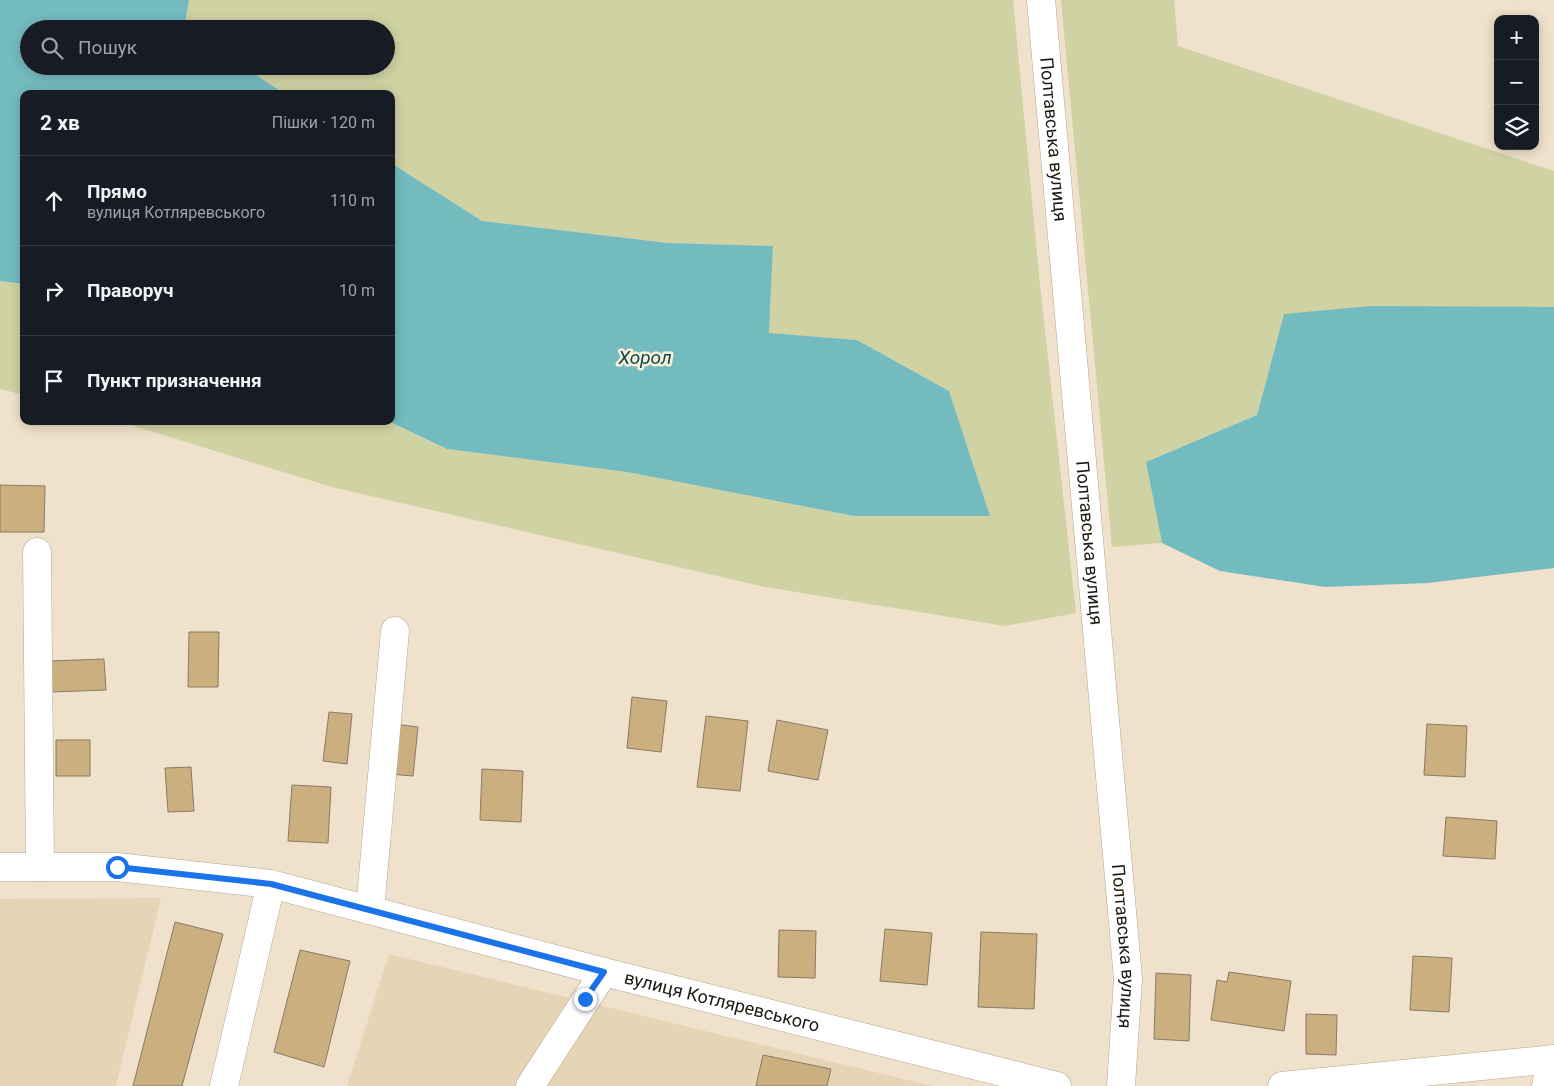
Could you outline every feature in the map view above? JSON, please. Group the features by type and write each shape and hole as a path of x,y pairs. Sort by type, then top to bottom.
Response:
{"street":[{"name":"Полтавська вулиця","path":"1041,0 1128,979 1121,1086"},
{"path":"37,552 40,867"},
{"path":"370,910 395,631"},
{"name":"вулиця Котляревського","path":"0,867 117,867 271,884 604,972 1058,1086"},
{"path":"224,1086 271,884"},
{"path":"530,1086 604,972"},
{"path":"1282,1086 1552,1060 1546,1086"}],"shaded area":[{"path":"161,898 116,1086 0,1086 0,899"},
{"path":"389,954 932,1086 347,1086"}],"green space":[{"path":"189,0 1013,0 1040,285 1076,613 1005,626 765,587 332,487 131,425 395,424 447,449 627,472 854,516 990,516 949,391 857,340 769,334 773,246 668,243 481,221 395,166 395,90 279,90 256,75 395,75 395,20 186,20"},
{"path":"1061,0 1174,0 1178,46 1554,171 1554,307 1284,314 1257,415 1146,462 1162,543 1112,547"},
{"path":"0,281 20,284 20,394 0,389"}],"water":[{"path":"0,0 189,0 186,20 20,20 20,75 256,75 279,90 20,90 20,284 0,281"},
{"name":"Хорол","path":"395,166 482,221 668,243 773,246 769,333 857,340 949,391 990,516 854,516 627,472 447,449 395,424"},
{"path":"1371,306 1554,307 1554,568 1428,583 1325,587 1220,571 1162,543 1146,462 1257,415 1284,314"}],"building":[{"path":"0,485 45,486 44,532 0,532"},
{"path":"189,632 219,632 218,687 188,687"},
{"path":"104,659 106,690 51,692 50,661"},
{"path":"632,697 667,701 661,752 627,748"},
{"path":"329,712 352,714 347,764 323,761"},
{"path":"706,716 748,721 740,791 697,787"},
{"path":"777,720 828,730 818,780 768,771"},
{"path":"394,724 418,727 413,776 389,774"},
{"path":"1427,724 1467,726 1465,777 1424,775"},
{"path":"56,740 90,740 90,776 56,776"},
{"path":"191,767 194,811 168,812 165,768"},
{"path":"482,769 523,771 521,822 480,820"},
{"path":"292,785 331,787 328,843 288,841"},
{"path":"1446,817 1497,821 1495,859 1443,856"},
{"path":"175,922 223,934 182,1086 133,1086"},
{"path":"885,929 932,933 927,985 880,981"},
{"path":"779,930 816,931 815,978 778,977"},
{"path":"981,932 1037,934 1034,1009 978,1007"},
{"path":"300,950 350,961 324,1067 274,1052"},
{"path":"1413,956 1452,958 1449,1012 1410,1010"},
{"path":"1229,972 1291,981 1284,1031 1211,1020 1217,980 1227,982"},
{"path":"1156,973 1191,975 1189,1041 1154,1039"},
{"path":"1306,1014 1337,1015 1336,1055 1306,1054"},
{"path":"763,1055 831,1069 827,1086 756,1086"}],"route":[{"path":"117,867 271,884 604,972 585,999"}]}
